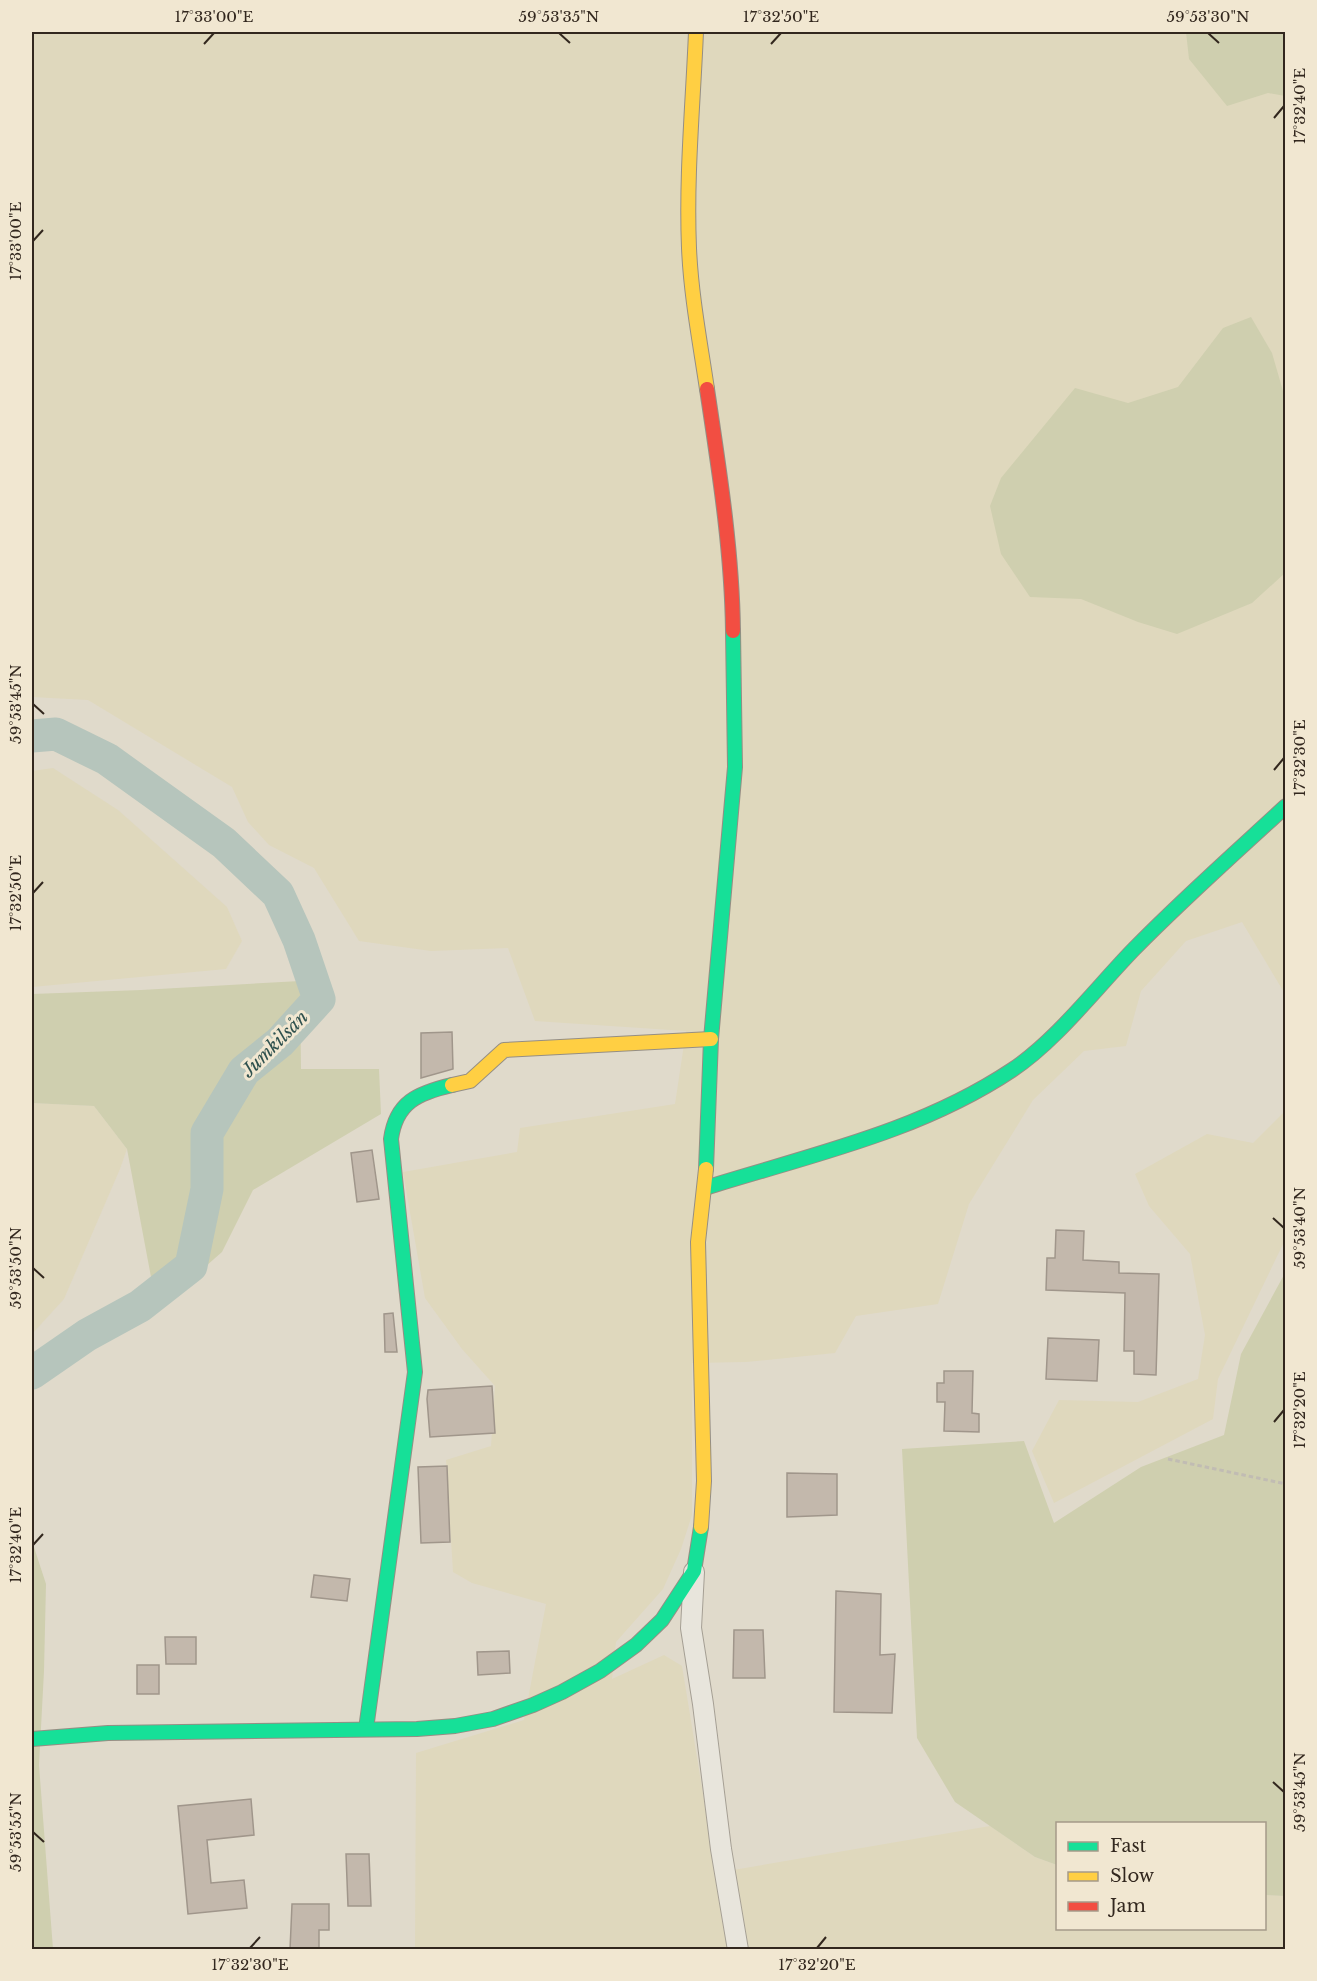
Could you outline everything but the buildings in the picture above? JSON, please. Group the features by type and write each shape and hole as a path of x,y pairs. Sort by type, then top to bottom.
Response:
{"street":[{"path":"696,32 689,177 689,249 697,325 722,485 733,599 735,767 711,1039 705,1188 698,1242 704,1481 700,1538 694,1570 691,1628 738,1950"},
{"path":"705,1188 893,1132 981,1089 1027,1059 1153,930 1286,806"},
{"path":"366,1729 415,1372 391,1139 393,1124 412,1099 439,1088 470,1081 504,1050 711,1039"},
{"path":"38,1738 108,1733 417,1730 493,1719 562,1692 600,1671 636,1645 662,1620 694,1570"}],"path":[{"path":"1168,1459 1286,1484"}],"shaded area":[{"path":"32,32 1285,32 1285,994 1242,922 1186,941 1141,991 1126,1046 1084,1051 1033,1100 969,1204 938,1304 856,1316 835,1353 746,1362 692,1363 692,1515 681,1549 663,1589 616,1642 612,1679 664,1655 682,1666 716,1873 990,1826 1035,1857 1056,1865 1056,1930 1266,1930 1266,1895 1285,1896 1285,1949 415,1949 416,1753 524,1720 546,1604 472,1583 453,1572 446,1460 491,1446 495,1386 462,1349 425,1298 403,1172 517,1152 520,1128 675,1104 686,1031 535,1021 508,948 431,951 359,941 314,868 269,845 248,822 232,787 88,700 32,697"},
{"path":"53,768 118,810 227,907 242,941 226,969 32,987 32,771"},
{"path":"32,1103 94,1106 127,1149 64,1299 32,1334"},
{"path":"1285,1111 1285,1240 1218,1379 1213,1419 1054,1503 1032,1451 1059,1400 1138,1402 1198,1379 1205,1335 1190,1254 1149,1206 1135,1174 1207,1134 1253,1143"}],"green space":[{"path":"1186,32 1285,32 1285,96 1268,93 1227,106 1189,59"},
{"path":"1251,317 1272,353 1285,392 1285,573 1252,603 1177,634 1138,622 1081,599 1030,597 1001,554 990,506 1001,478 1075,388 1128,403 1178,387 1223,328"},
{"path":"300,981 301,1069 379,1069 381,1114 253,1190 222,1252 157,1309 127,1149 94,1106 32,1103 32,994"},
{"path":"1285,1273 1285,1896 1266,1895 1266,1822 1056,1822 1056,1865 1035,1857 955,1802 917,1738 902,1449 1024,1441 1054,1523 1141,1467 1224,1435 1241,1354"},
{"path":"32,1541 46,1584 39,1765 53,1949 32,1949"}],"waterway":[{"name":"Jumkilsån","path":"32,736 56,734 107,759 224,843 278,894 299,940 319,999 280,1042 244,1071 207,1133 207,1189 191,1266 140,1306 87,1335 32,1373"}],"traffic: fast":[{"path":"706,1169 711,1039 735,767 733,631"},
{"path":"705,1188 824,1153 902,1126 976,1092 1012,1070 1044,1044 1153,930 1286,806"},
{"path":"366,1729 415,1372 391,1139 398,1116 411,1101 429,1092 452,1085"},
{"path":"32,1739 108,1733 417,1729 455,1726 493,1719 562,1692 600,1671 636,1645 662,1620 694,1571 701,1527"}],"traffic: slow":[{"path":"696,32 688,221 690,266 707,389"},
{"path":"452,1085 470,1081 504,1050 711,1039"},
{"path":"701,1527 704,1481 698,1242 706,1169"}],"traffic: jam":[{"path":"707,389 727,540 733,631"}]}
